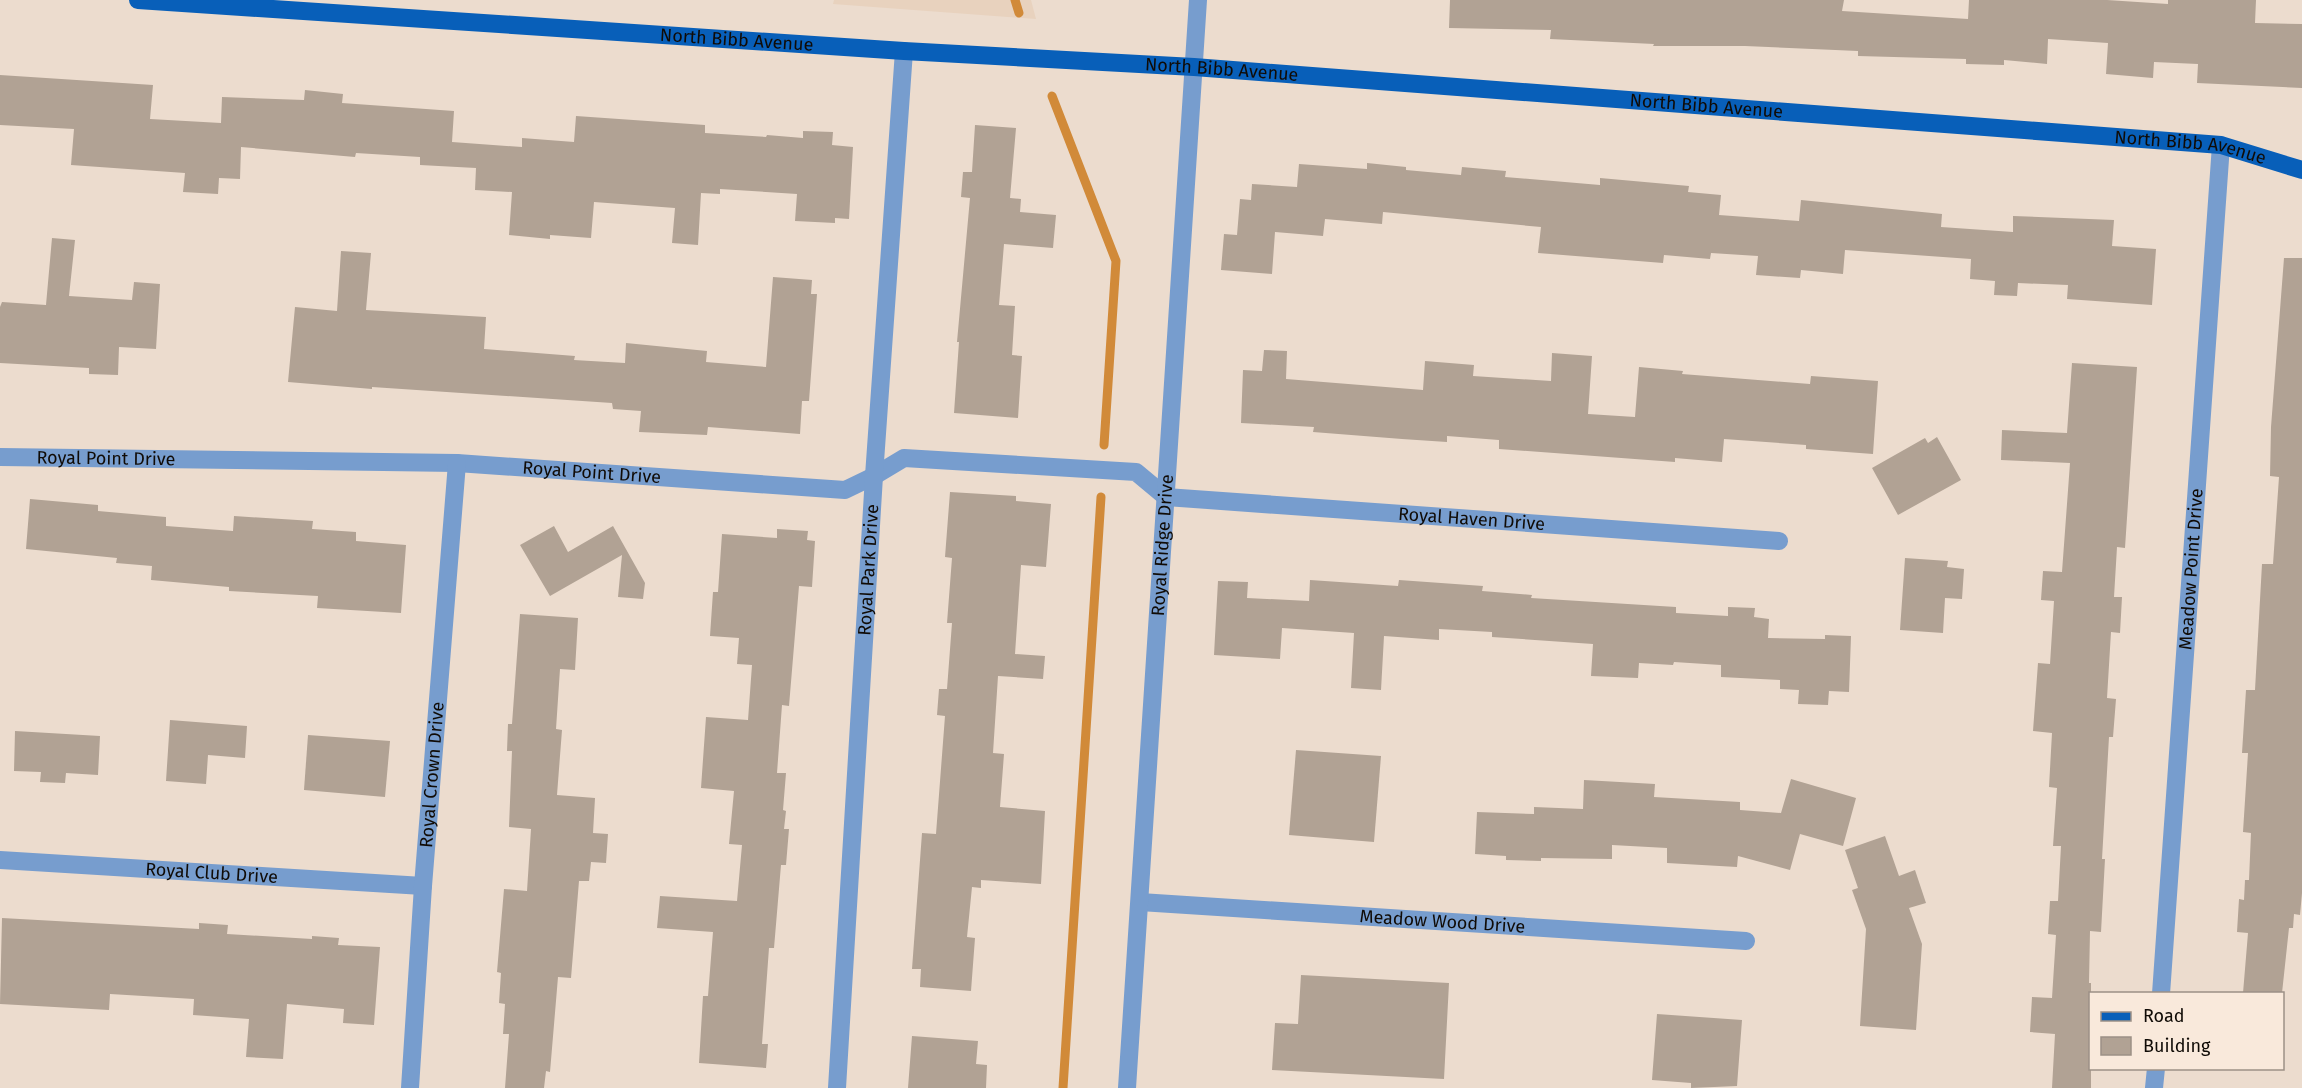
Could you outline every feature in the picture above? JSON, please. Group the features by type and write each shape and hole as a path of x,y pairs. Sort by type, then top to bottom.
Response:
{"main road":[{"name":"North Bibb Avenue","path":"138,0 904,51 1194,67 2221,145 2302,170"}],"street":[{"name":"Royal Ridge Drive","path":"1127,1088 1198,0"},
{"name":"Royal Park Drive","path":"837,1088 874,476 904,51"},
{"name":"Meadow Point Drive","path":"2161,992 2221,145"},
{"name":"Royal Point Drive","path":"0,457 457,463 845,490 904,458 1136,472 1166,497"},
{"name":"Royal Crown Drive","path":"410,1088 423,886 457,463"},
{"name":"Royal Haven Drive","path":"1166,497 1779,541"},
{"name":"Royal Club Drive","path":"0,860 423,886"},
{"name":"Meadow Wood Drive","path":"1140,902 1746,941"},
{"path":"2154,1088 2156,1070"}],"shaded area":[{"path":"834,0 1031,0 1036,19 833,4"}],"building":[{"path":"1450,0 1844,0 1842,11 1968,19 1969,0 2107,0 2168,4 2168,0 2256,0 2255,23 2302,24 2302,88 2197,83 2198,64 2154,62 2153,78 2106,74 2108,43 2048,39 2047,64 2004,60 2004,65 1966,64 1966,59 1858,56 1858,51 1745,46 1653,46 1654,44 1550,39 1551,30 1449,28"},
{"path":"0,75 153,85 150,119 221,123 222,97 304,100 305,90 343,94 342,103 454,111 452,142 522,147 522,138 574,142 576,116 705,125 705,133 766,137 767,135 803,138 803,131 833,132 832,145 853,147 849,219 835,218 835,223 795,221 797,194 720,189 720,194 701,193 698,245 672,243 675,208 594,202 591,238 550,235 550,239 509,235 512,192 475,190 476,168 420,165 420,157 356,153 355,157 241,147 240,179 219,178 218,194 183,192 185,173 71,165 74,129 0,125"},
{"path":"975,125 1016,128 1010,198 1021,199 1020,212 1056,215 1053,248 1004,244 999,305 1015,306 1012,355 1022,356 1018,418 954,413 959,342 957,342 970,198 961,197 963,172 972,172"},
{"path":"1367,163 1406,167 1406,170 1461,175 1462,167 1506,171 1505,177 1600,185 1600,178 1689,186 1688,192 1721,195 1719,215 1799,221 1801,200 1942,214 1941,227 2013,232 2013,216 2114,220 2112,246 2156,249 2152,305 2067,299 2068,285 2018,283 2017,296 1994,295 1995,281 1970,279 1971,259 1845,250 1843,274 1801,270 1800,278 1756,275 1758,256 1711,253 1710,259 1664,255 1663,263 1538,253 1541,227 1383,212 1382,224 1325,219 1323,236 1275,232 1272,274 1221,270 1224,234 1237,235 1240,199 1251,200 1252,184 1297,187 1299,164 1367,169"},
{"path":"52,238 75,240 69,296 132,300 134,282 160,284 156,349 119,347 118,375 89,374 89,368 0,363 0,307 2,302 46,305"},
{"path":"341,251 371,253 366,310 486,317 484,349 575,356 574,360 625,363 626,343 707,351 706,362 766,367 773,277 812,280 811,294 817,294 809,401 802,401 800,434 708,427 707,435 639,432 641,411 613,409 612,403 288,382 295,307 337,311"},
{"path":"2284,258 2302,258 2302,893 2300,915 2294,914 2293,928 2289,928 2282,992 2243,992 2248,933 2237,932 2239,899 2244,900 2245,880 2249,880 2251,833 2243,832 2248,753 2242,753 2246,690 2255,690 2262,564 2273,564 2279,477 2270,476 2271,427"},
{"path":"1264,350 1287,351 1286,379 1423,390 1425,361 1474,365 1473,376 1551,381 1552,353 1592,356 1588,414 1635,417 1639,367 1683,371 1682,374 1810,384 1811,376 1878,381 1873,454 1806,449 1806,445 1724,439 1722,462 1675,458 1675,462 1499,449 1499,440 1447,436 1447,442 1313,432 1314,427 1241,423 1243,370 1262,371"},
{"path":"2072,363 2137,367 2125,548 2117,547 2114,597 2122,597 2120,633 2111,632 2107,698 2116,699 2113,737 2109,737 2102,859 2105,859 2101,932 2090,931 2089,1070 2091,1070 2091,1088 2052,1088 2055,1034 2030,1032 2032,997 2052,998 2056,935 2048,934 2050,901 2058,901 2061,846 2053,846 2057,788 2049,787 2052,733 2033,731 2038,663 2050,664 2054,601 2041,600 2043,571 2062,572 2070,463 2001,460 2002,430 2067,433"},
{"path":"1937,437 1961,480 1898,515 1872,468 1925,438 1928,443"},
{"path":"950,492 1016,496 1016,501 1051,504 1046,567 1021,565 1015,654 1045,656 1043,679 998,676 993,753 1004,754 1000,807 1045,811 1041,884 981,880 981,888 972,887 967,937 975,938 971,991 920,987 921,969 912,969 922,833 936,834 945,716 937,715 939,689 947,689 952,623 947,623 952,558 945,557"},
{"path":"30,499 98,505 98,511 166,517 166,526 233,531 234,516 313,521 312,529 356,532 356,541 406,545 401,613 317,608 318,596 229,591 229,587 151,580 152,566 116,563 117,558 26,549"},
{"path":"554,526 568,552 613,526 645,583 643,599 618,597 622,555 550,596 520,545"},
{"path":"777,529 808,531 807,540 815,541 812,587 799,586 789,706 782,705 777,773 786,773 784,829 789,829 786,865 781,865 774,948 769,948 762,1044 768,1044 766,1068 699,1063 703,996 708,996 713,932 657,928 660,896 737,901 742,845 729,844 734,791 701,788 706,717 748,720 752,665 737,664 739,638 710,636 713,592 718,592 722,534 777,538"},
{"path":"1905,558 1948,561 1947,567 1964,569 1962,599 1945,598 1943,633 1900,630"},
{"path":"1310,580 1398,586 1399,580 1483,586 1482,591 1532,595 1531,598 1676,607 1676,613 1728,616 1728,607 1755,608 1754,617 1769,619 1768,638 1825,639 1825,635 1851,636 1849,692 1829,691 1828,705 1798,704 1799,690 1780,689 1780,680 1721,677 1721,665 1674,662 1673,665 1639,663 1638,678 1591,676 1593,644 1492,637 1492,632 1439,629 1439,640 1384,636 1381,690 1351,688 1354,633 1282,628 1280,659 1214,655 1218,581 1248,582 1247,598 1309,601"},
{"path":"520,614 578,618 575,670 560,669 556,729 562,730 557,795 595,798 593,833 608,834 606,863 591,862 589,881 579,881 571,978 558,977 550,1072 546,1071 544,1088 505,1088 509,1034 503,1034 505,1004 499,1003 501,973 497,972 504,889 527,891 531,829 509,827 512,751 507,751 508,724 512,724"},
{"path":"170,720 247,726 245,758 208,755 206,784 166,781"},
{"path":"15,731 100,736 98,775 66,773 65,783 40,782 41,772 14,771"},
{"path":"308,735 390,741 385,797 304,790"},
{"path":"1296,750 1381,756 1374,842 1289,835"},
{"path":"1791,779 1856,798 1843,846 1800,834 1790,870 1738,856 1737,867 1667,863 1667,848 1612,845 1612,859 1506,860 1506,856 1475,854 1477,812 1534,814 1534,807 1583,809 1584,780 1655,784 1654,797 1740,802 1740,810 1781,813"},
{"path":"1885,836 1899,876 1915,870 1926,903 1909,908 1922,944 1916,1030 1860,1026 1866,929 1852,890 1858,888 1845,850"},
{"path":"2,918 199,929 199,923 228,925 227,934 312,939 312,936 339,938 338,945 380,947 374,1025 343,1023 344,1009 287,1004 283,1059 246,1057 249,1019 193,1015 194,999 110,994 109,1010 0,1004"},
{"path":"1301,975 1449,983 1444,1079 1272,1070 1275,1023 1298,1024"},
{"path":"1657,1014 1742,1020 1737,1086 1691,1088 1691,1083 1652,1080"},
{"path":"912,1036 978,1041 976,1064 987,1065 986,1088 908,1088"}],"waterway":[{"path":"1015,0 1019,13"},
{"path":"1052,96 1116,261 1104,445"},
{"path":"1063,1088 1101,497"}]}
